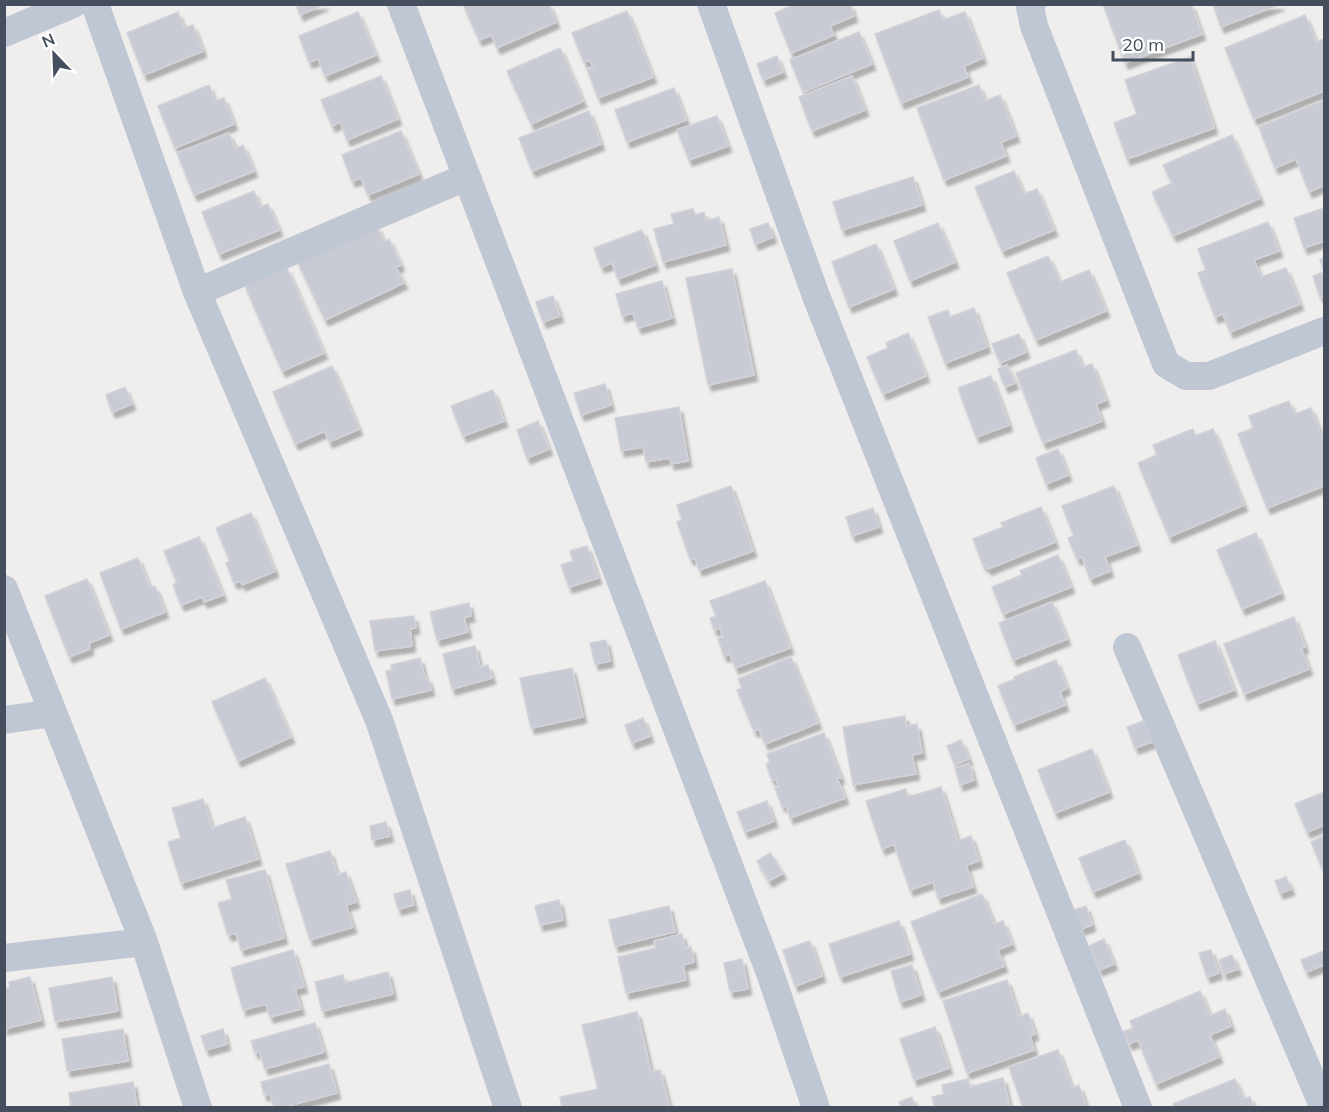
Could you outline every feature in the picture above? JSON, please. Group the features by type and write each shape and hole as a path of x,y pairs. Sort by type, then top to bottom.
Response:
{"street":[{"path":"13,21 73,4"},
{"path":"95,4 197,292 379,720 508,1107"},
{"path":"401,4 770,973 816,1107"},
{"path":"711,4 816,296 1138,1107"},
{"path":"1032,4 1030,7 1034,26 1166,364 1186,376 1209,376 1324,331"},
{"path":"197,292 466,177"},
{"path":"4,589 144,942 198,1107"},
{"path":"1127,647 1324,1107"},
{"path":"4,720 53,713"},
{"path":"4,957 144,942"}],"building":[{"path":"296,4 325,4 300,15"},
{"path":"463,4 549,4 556,22 497,48 491,35 479,40"},
{"path":"796,4 850,4 854,16 830,26 834,35 791,53 775,13"},
{"path":"1103,4 1191,4 1202,34 1125,63"},
{"path":"1213,4 1281,4 1221,27"},
{"path":"939,10 943,20 965,12 983,58 964,66 968,77 901,103 875,34"},
{"path":"627,11 653,77 598,98 587,69 593,67 590,60 584,62 572,33"},
{"path":"178,12 184,28 193,25 203,51 144,75 127,33"},
{"path":"358,12 376,55 325,76 318,59 309,62 299,36"},
{"path":"1305,15 1316,42 1324,39 1324,91 1254,119 1225,48"},
{"path":"859,32 872,64 803,92 790,60"},
{"path":"560,48 583,101 531,124 507,71"},
{"path":"777,56 783,72 763,80 757,64"},
{"path":"1190,57 1214,128 1127,159 1114,123 1137,114 1125,80"},
{"path":"381,76 398,119 347,140 340,122 332,126 321,100"},
{"path":"852,76 865,110 812,131 799,97"},
{"path":"209,85 215,101 224,98 234,124 175,148 158,106"},
{"path":"979,85 985,101 1000,95 1016,136 1001,142 1006,156 944,180 917,108"},
{"path":"674,88 686,120 627,142 615,110"},
{"path":"1324,100 1324,185 1309,192 1296,159 1275,168 1259,127"},
{"path":"589,111 601,144 532,171 519,138"},
{"path":"717,116 728,146 689,160 677,130"},
{"path":"401,131 419,174 368,195 361,178 352,181 342,155"},
{"path":"229,133 235,149 243,145 254,171 194,195 177,153"},
{"path":"1232,135 1260,198 1173,236 1152,192 1172,183 1163,165"},
{"path":"1014,171 1024,194 1037,189 1054,230 1002,251 975,187"},
{"path":"913,177 922,205 842,230 833,202"},
{"path":"254,191 260,207 268,204 279,230 219,254 202,212"},
{"path":"1324,208 1324,241 1304,248 1294,218"},
{"path":"693,209 695,215 704,212 706,221 719,217 726,245 663,262 654,229 674,224 671,214"},
{"path":"1268,222 1279,251 1254,260 1261,277 1286,268 1300,304 1230,332 1223,314 1215,317 1198,273 1206,270 1198,249"},
{"path":"768,223 773,237 755,244 750,229"},
{"path":"938,223 955,262 910,281 894,241"},
{"path":"377,226 384,242 389,239 401,265 396,267 404,283 325,320 298,263"},
{"path":"642,230 655,265 618,279 612,263 601,267 594,248"},
{"path":"876,244 894,289 849,307 832,262"},
{"path":"1048,256 1060,282 1089,270 1106,311 1036,340 1007,273"},
{"path":"1324,258 1324,272 1320,260"},
{"path":"287,268 324,353 282,371 245,286"},
{"path":"732,269 754,375 708,385 686,278"},
{"path":"1324,272 1324,296 1320,297 1313,276"},
{"path":"662,281 672,318 638,328 633,313 622,316 616,294"},
{"path":"553,296 560,316 543,322 536,302"},
{"path":"974,308 987,347 945,363 928,317 948,310 950,317"},
{"path":"908,333 926,376 883,394 867,357 888,348 886,343"},
{"path":"1019,334 1026,352 1000,363 992,344"},
{"path":"1076,350 1082,367 1092,364 1106,400 1096,404 1102,421 1043,443 1016,373"},
{"path":"1007,365 1015,383 1005,387 998,369"},
{"path":"332,366 359,429 329,442 325,431 295,444 273,392"},
{"path":"991,376 1009,425 976,437 958,388"},
{"path":"605,384 611,405 581,415 574,393"},
{"path":"125,387 132,404 112,412 106,395"},
{"path":"493,390 504,421 463,436 451,406"},
{"path":"1289,401 1294,414 1311,408 1324,443 1324,486 1267,508 1238,434 1253,428 1249,416"},
{"path":"679,407 688,461 671,464 670,458 646,462 643,447 621,451 615,418"},
{"path":"538,421 549,449 527,458 517,430"},
{"path":"1193,429 1195,436 1213,429 1244,505 1169,537 1138,463 1157,455 1153,445"},
{"path":"1058,449 1068,475 1046,484 1036,458"},
{"path":"731,486 753,551 699,570 695,558 690,559 677,522 682,520 677,505"},
{"path":"1114,486 1137,545 1105,557 1110,571 1090,579 1082,557 1077,559 1068,538 1074,536 1062,506"},
{"path":"1041,507 1055,542 988,569 985,564 983,565 973,539 1003,527 1001,523"},
{"path":"873,508 879,527 852,536 846,517"},
{"path":"251,513 275,571 242,585 241,581 234,583 226,563 230,561 216,528"},
{"path":"1256,533 1281,593 1242,609 1217,550"},
{"path":"199,537 223,595 204,602 202,597 181,605 173,585 177,583 164,551"},
{"path":"587,546 598,578 569,587 561,565 573,561 570,551"},
{"path":"1058,555 1071,587 1003,614 992,587 1022,575 1020,571"},
{"path":"138,558 150,588 155,586 165,612 121,629 100,573"},
{"path":"87,579 109,635 89,643 90,649 69,657 45,596"},
{"path":"765,581 790,648 735,668 730,654 724,656 718,639 723,637 720,628 714,630 710,618 716,616 710,601"},
{"path":"1052,602 1067,639 1013,660 999,623"},
{"path":"469,603 471,616 464,617 468,632 437,640 430,612"},
{"path":"414,616 416,628 410,629 412,646 375,651 370,621"},
{"path":"1294,617 1305,647 1301,648 1309,669 1244,694 1224,644"},
{"path":"606,640 610,661 595,664 590,643"},
{"path":"1215,641 1234,690 1197,704 1178,655"},
{"path":"475,646 480,667 488,665 492,678 452,689 443,654"},
{"path":"791,657 818,723 765,744 759,729 754,731 737,690 742,688 738,679"},
{"path":"420,658 425,679 428,678 431,690 392,699 386,671 392,670 391,665"},
{"path":"1056,660 1067,688 1060,692 1065,705 1014,725 998,686"},
{"path":"572,668 583,717 531,728 520,678"},
{"path":"265,678 291,737 238,761 212,702"},
{"path":"905,716 906,726 917,724 922,753 912,755 916,774 853,785 843,727"},
{"path":"643,718 650,736 632,743 625,725"},
{"path":"1144,721 1152,742 1135,748 1127,727"},
{"path":"824,733 841,778 837,778 845,798 790,818 786,805 782,806 775,788 779,787 776,779 772,780 766,764 770,763 767,754"},
{"path":"961,740 969,759 955,765 947,746"},
{"path":"1092,749 1109,792 1055,813 1038,770"},
{"path":"969,763 974,780 960,785 955,768"},
{"path":"941,787 958,841 971,836 979,861 966,865 973,887 938,898 933,882 910,890 894,844 882,849 866,801 906,789 908,797"},
{"path":"1324,792 1324,825 1307,832 1295,804"},
{"path":"203,799 212,828 245,817 258,859 181,883 168,842 181,838 172,808"},
{"path":"767,801 774,821 745,832 737,812"},
{"path":"386,822 390,836 372,840 370,826"},
{"path":"1324,836 1324,872 1311,842"},
{"path":"1125,840 1138,873 1093,892 1079,858"},
{"path":"330,851 337,875 346,872 356,902 346,905 353,927 310,940 286,864"},
{"path":"770,853 783,873 769,881 757,861"},
{"path":"265,870 284,938 241,950 236,933 228,935 218,903 232,899 226,880"},
{"path":"1286,877 1291,889 1280,893 1275,881"},
{"path":"410,890 414,905 398,909 394,894"},
{"path":"982,894 994,924 1003,921 1012,944 998,950 1004,966 938,992 911,922"},
{"path":"559,900 563,920 540,925 535,906"},
{"path":"669,906 675,932 615,946 609,920"},
{"path":"1086,906 1092,925 1081,929 1074,910"},
{"path":"899,921 910,954 840,977 829,944"},
{"path":"682,934 685,949 691,947 694,962 683,965 686,980 626,993 618,957 656,948 654,941"},
{"path":"1104,939 1114,964 1099,970 1089,946"},
{"path":"810,941 822,976 795,986 783,950"},
{"path":"293,950 304,987 295,989 301,1009 270,1017 266,1004 243,1010 231,968"},
{"path":"1211,950 1219,973 1207,977 1199,953"},
{"path":"1324,951 1324,965 1306,972 1301,960"},
{"path":"1232,955 1238,969 1224,974 1219,960"},
{"path":"742,959 748,989 730,992 724,963"},
{"path":"912,965 921,995 900,1002 891,971"},
{"path":"388,972 393,994 322,1011 315,982 343,975 345,983"},
{"path":"30,977 41,1020 4,1029 4,989 10,987 9,982"},
{"path":"112,977 118,1011 55,1022 49,988"},
{"path":"1007,980 1019,1017 1028,1013 1035,1034 1030,1036 1034,1050 967,1073 943,1001"},
{"path":"1200,991 1210,1016 1225,1009 1231,1026 1210,1035 1219,1057 1156,1084 1138,1040 1129,1044 1123,1032 1133,1028 1130,1021"},
{"path":"637,1012 651,1072 660,1070 669,1105 656,1108 562,1108 560,1097 598,1089 582,1025"},
{"path":"315,1023 324,1052 265,1069 259,1051 255,1053 251,1041"},
{"path":"935,1027 949,1068 914,1080 900,1039"},
{"path":"123,1029 128,1061 67,1071 62,1039"},
{"path":"223,1029 227,1044 206,1050 201,1036"},
{"path":"1058,1050 1072,1088 1079,1085 1087,1108 1023,1108 1009,1067"},
{"path":"329,1064 337,1093 280,1108 274,1108 270,1094 264,1095 261,1082"},
{"path":"1003,1078 1010,1108 935,1108 932,1097 944,1094 942,1085 968,1079 970,1087"},
{"path":"1235,1079 1243,1099 1250,1097 1254,1108 1174,1108 1173,1104"},
{"path":"133,1082 137,1108 71,1108 69,1093"},
{"path":"912,1097 916,1108 902,1108 899,1102"}]}
